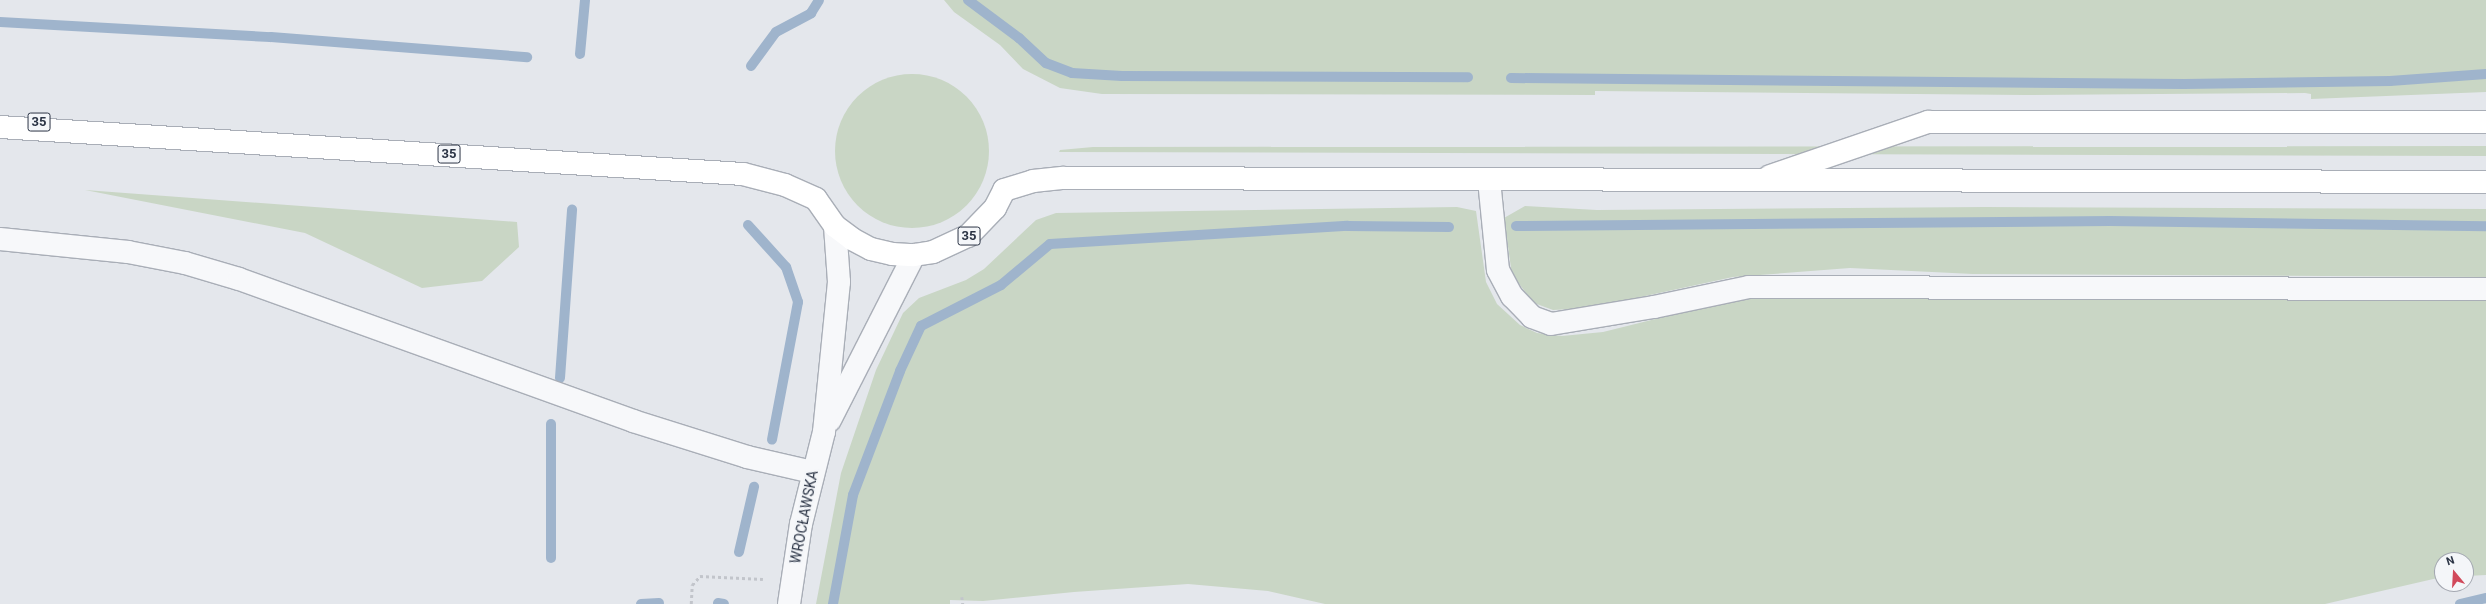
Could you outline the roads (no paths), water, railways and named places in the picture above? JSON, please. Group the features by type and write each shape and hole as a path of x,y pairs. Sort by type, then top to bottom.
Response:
{"main road":[{"name":"35","path":"0,112 77,131"},
{"path":"2410,121 2486,113"},
{"path":"1754,182 1928,122 2486,122"},
{"name":"35","path":"0,127 744,174 785,185 816,199 836,226 852,239 872,249 892,254 914,255 933,252 968,236 995,208 1004,190 1033,181 1064,178 1489,180"},
{"path":"1489,180 1754,182 2486,182"}],"street":[{"path":"1489,180 1498,270 1512,296 1527,312 1532,317 1551,324 1654,307 1749,287 2486,289"},
{"path":"824,432 839,282 836,226"},
{"path":"0,239 128,252 185,263 239,280 633,421 747,457 812,472"},
{"path":"824,432 914,255"},
{"name":"WROCŁAWSKA","path":"789,604 812,472 824,432"}],"waterway":[{"path":"580,54 585,0"},
{"path":"751,66 776,32 811,13 819,0"},
{"path":"968,0 1019,38 1046,63 1072,73 1122,76 1468,77"},
{"path":"0,22 271,37 527,57"},
{"path":"1511,78 2184,84 2390,81 2486,74"},
{"path":"560,378 572,209"},
{"path":"1516,226 2110,221 2486,226"},
{"path":"748,225 786,267 798,302 772,440"},
{"path":"833,604 853,495 900,371 921,326 1001,285 1050,244 1347,226 1449,227"},
{"path":"551,424 551,558"},
{"path":"739,552 754,487"},
{"path":"2460,604 2486,598"},
{"path":"641,604 659,603"},
{"path":"718,603 724,604"}]}
